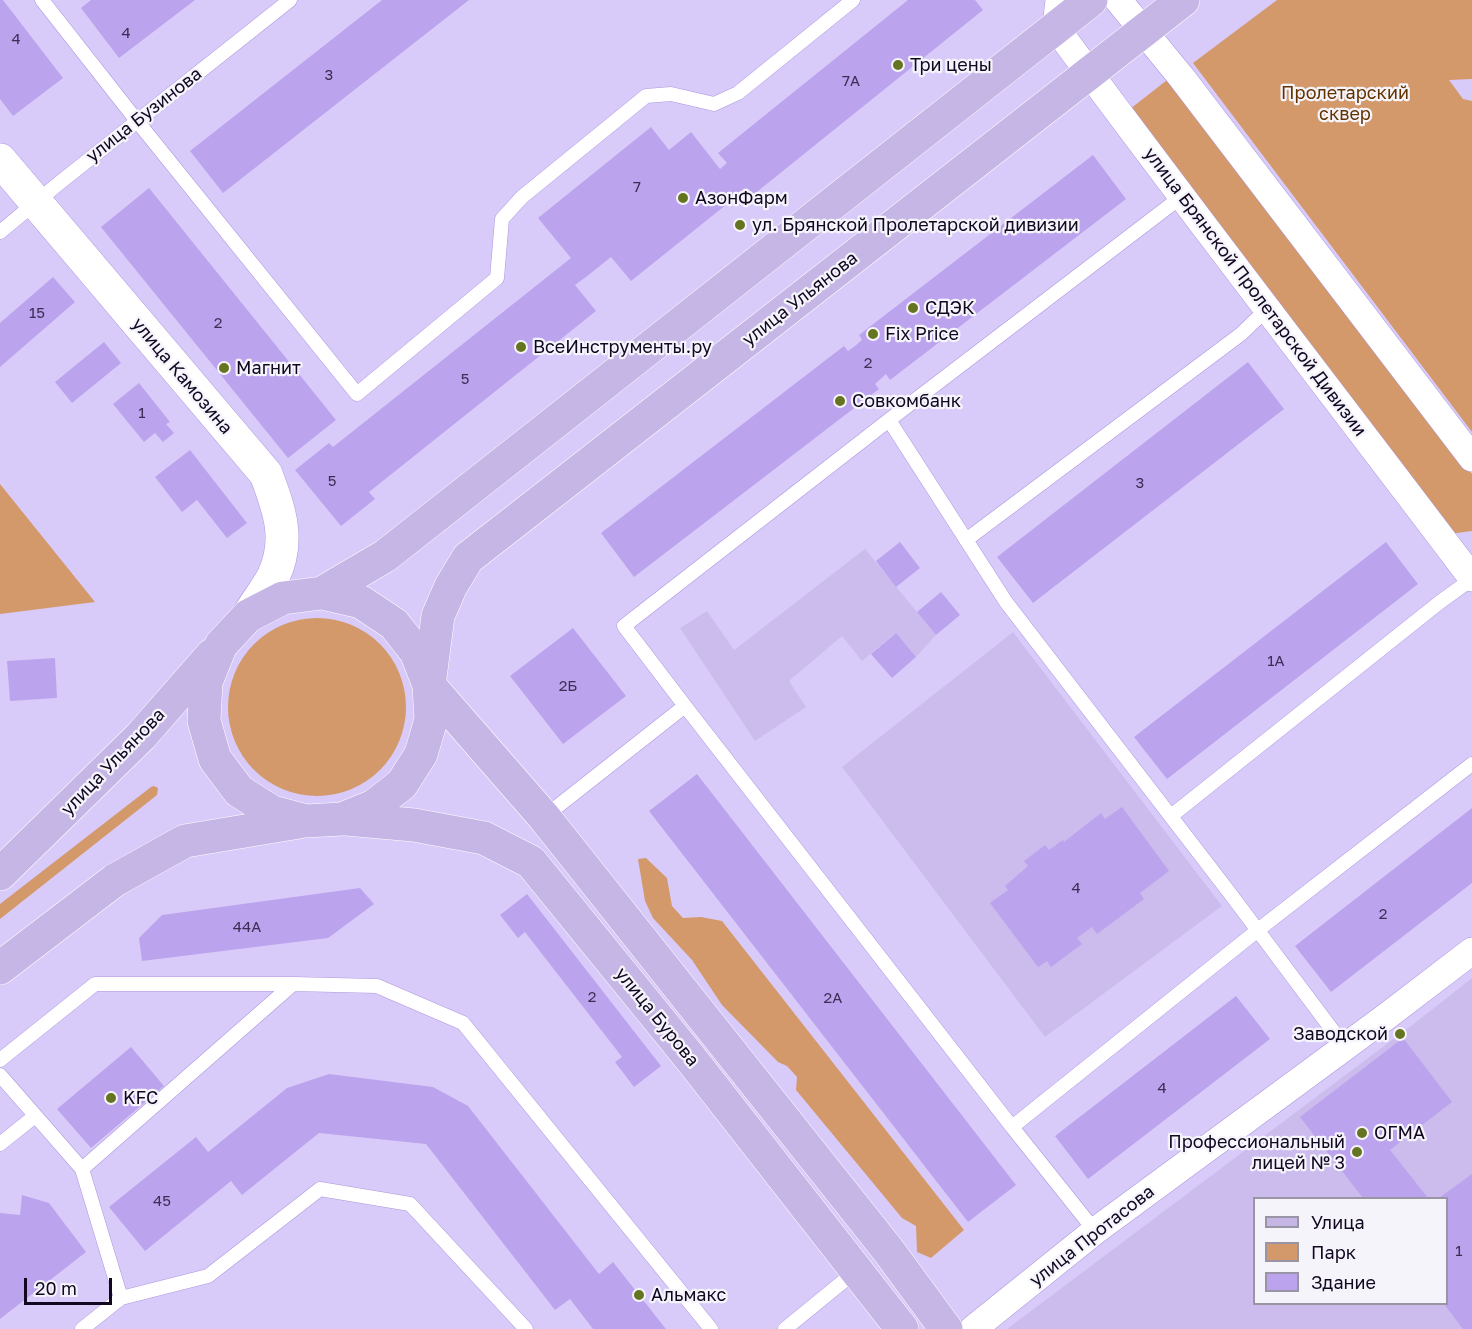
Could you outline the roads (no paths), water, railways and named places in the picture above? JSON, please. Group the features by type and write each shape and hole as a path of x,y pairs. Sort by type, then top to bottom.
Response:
{"main road":[{"path":"322,593 385,556 1057,14 1091,0"},
{"name":"улица Ульянова","path":"429,685 438,616 451,586 468,558 1183,0"},
{"path":"0,968 115,880 185,841 306,821 342,819 374,806 402,784 421,754 430,720 429,685 416,652 394,624 361,602 322,593"},
{"name":"улица Ульянова","path":"0,874 141,736 248,616 283,598 322,593"},
{"path":"221,645 206,682 204,721 215,759 239,790 272,812 306,821"},
{"name":"улица Бурова","path":"429,685 544,817 888,1250 946,1329"},
{"name":"улица Бурова","path":"342,819 414,825 484,838 531,862 691,1059 902,1329"}],"street":[{"path":"1118,0 1182,78 1472,458"},
{"name":"улица Брянской Пролетарской Дивизии","path":"1057,14 1090,73 1181,197 1472,578"},
{"name":"улица Камозина","path":"0,160 266,474 279,508 284,542 273,576 248,616"},
{"name":"улица Протасова","path":"973,1329 1095,1231 1346,1047 1472,951"}],"lane":[{"path":"42,0 357,394 497,278 502,219 522,197 646,96 671,94 714,104 738,93 853,0"},
{"name":"улица Бузинова","path":"0,232 290,0"},
{"path":"1095,1231 624,626 1181,197"},
{"path":"966,540 1240,334 1268,308"},
{"path":"889,420 1006,602 1346,1047"},
{"path":"1171,816 1472,578"},
{"path":"544,817 686,706"},
{"path":"1012,1127 1258,930 1472,764"},
{"path":"0,1060 95,984 377,986 463,1023 711,1329"},
{"path":"82,1169 293,984"},
{"path":"0,1075 82,1169 121,1298"},
{"path":"0,1144 35,1116"},
{"path":"82,1329 121,1298 208,1276 320,1189 410,1204 526,1329"},
{"path":"785,1329 856,1271"}],"place":[{"name":"Три цены","path":"898,65"},
{"name":"АзонФарм","path":"683,198"},
{"name":"ул. Брянской Пролетарской дивизии","path":"740,225"},
{"name":"СДЭК","path":"913,308"},
{"name":"Fix Price","path":"873,334"},
{"name":"ВсеИнструменты.ру","path":"521,347"},
{"name":"Магнит","path":"224,368"},
{"name":"Совкомбанк","path":"840,401"},
{"name":"Заводской","path":"1400,1034"},
{"name":"KFC","path":"111,1098"},
{"name":"ОГМА","path":"1362,1133"},
{"name":"Профессиональный лицей № 3","path":"1357,1152"},
{"name":"Альмакс","path":"639,1295"}],"park label":[{"name":"Пролетарский сквер","path":"1345,103"}]}
